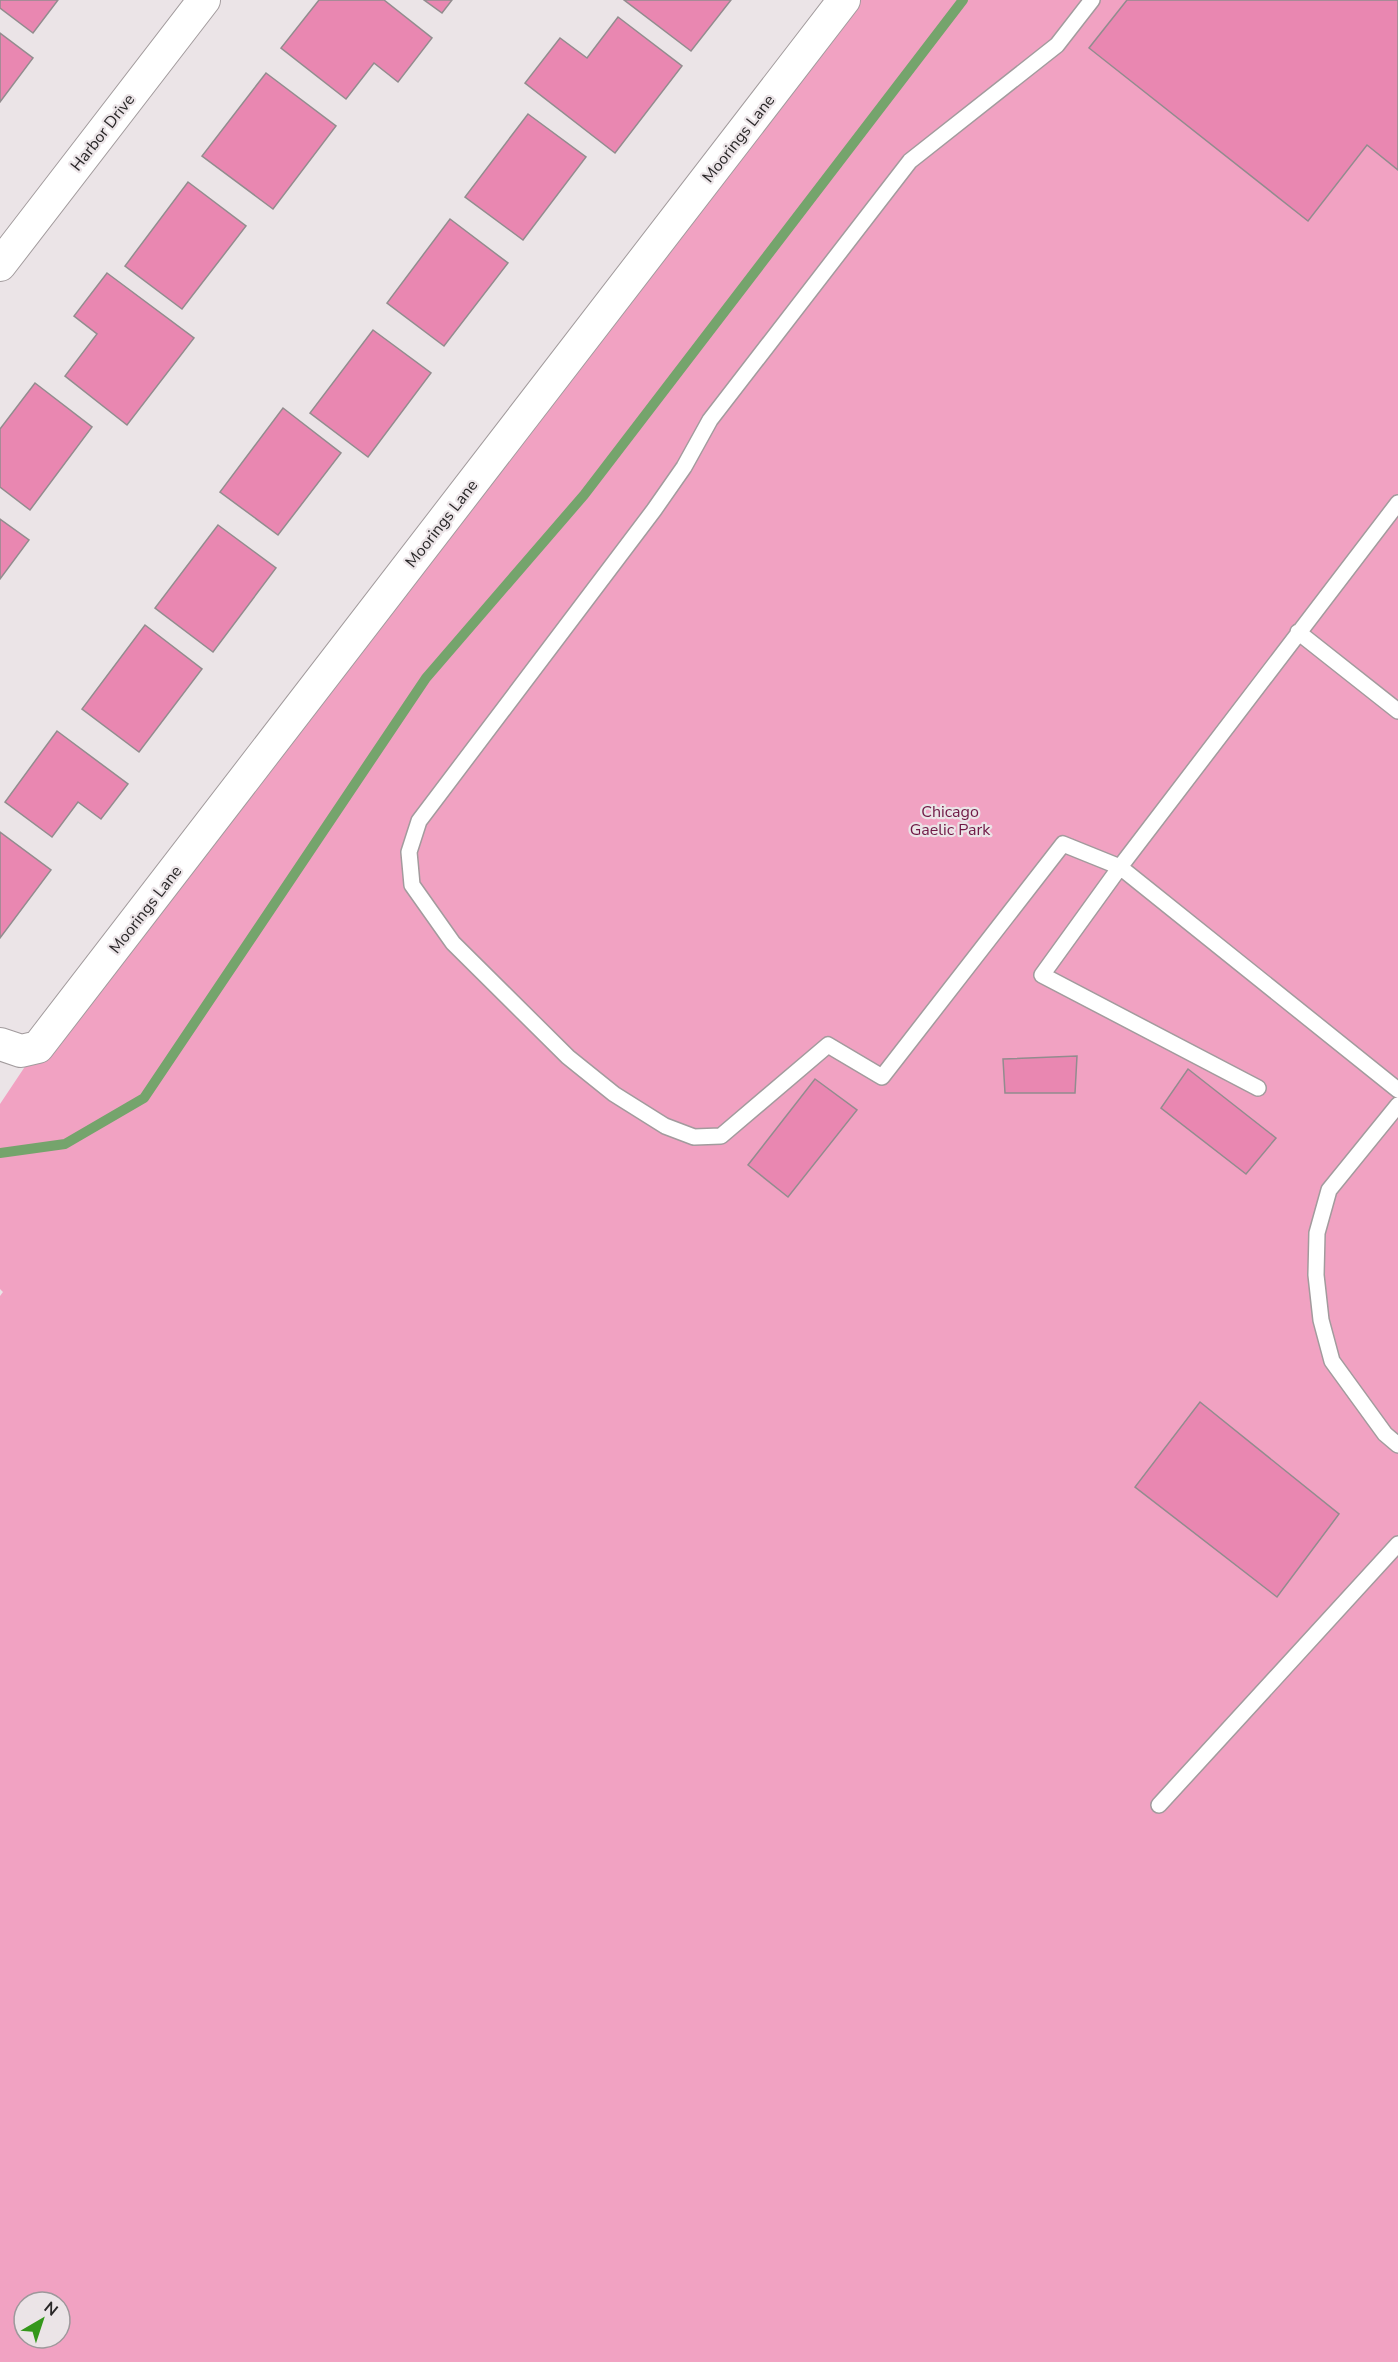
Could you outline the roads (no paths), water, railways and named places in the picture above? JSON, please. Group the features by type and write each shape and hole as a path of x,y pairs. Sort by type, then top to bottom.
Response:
{"street":[{"name":"Harbor Drive","path":"0,264 204,0"},
{"name":"Moorings Lane","path":"0,1044 21,1052 39,1047 844,0"}],"lane":[{"path":"1092,0 1057,45 910,161 710,420 684,467 654,510 419,821 409,852 412,885 453,943 568,1057 634,1107 665,1126 694,1137 721,1136 828,1046 882,1077 1063,843 1120,867 1398,1089"},
{"path":"1258,1088 1042,975 1120,867 1398,503"},
{"path":"1298,632 1398,711"},
{"path":"1398,1105 1329,1190 1317,1233 1316,1275 1321,1320 1332,1361 1385,1434 1398,1445"},
{"path":"1160,1805 1398,1544"}],"waterway":[{"path":"0,1153 65,1144 144,1098 426,678 584,495 963,0"}],"park label":[{"name":"Chicago Gaelic Park","path":"950,820"}]}
